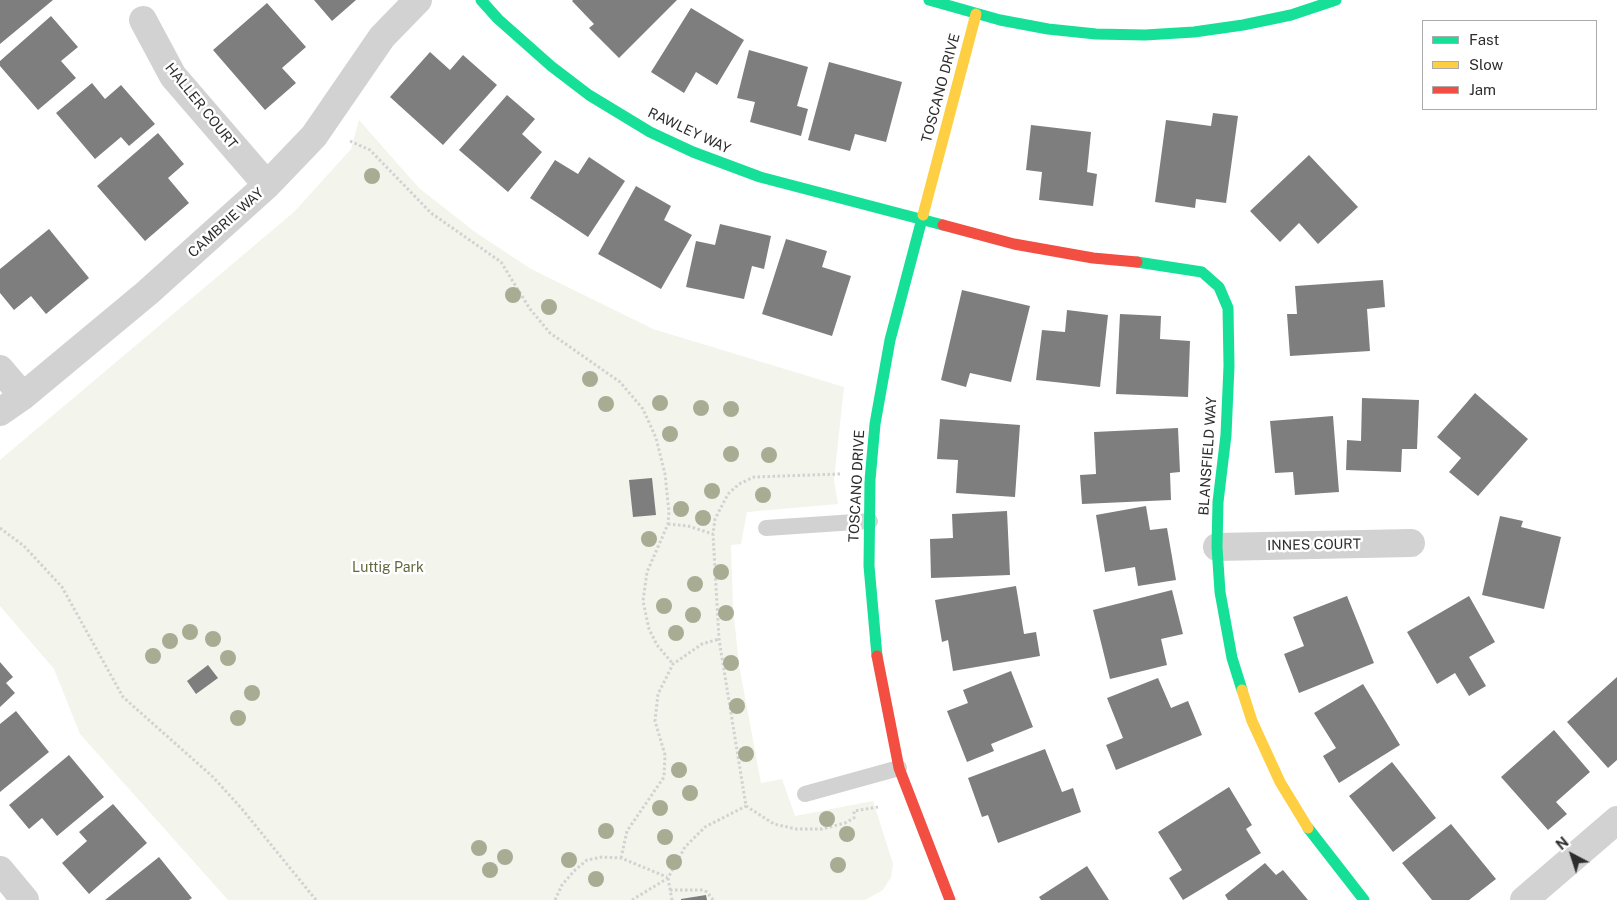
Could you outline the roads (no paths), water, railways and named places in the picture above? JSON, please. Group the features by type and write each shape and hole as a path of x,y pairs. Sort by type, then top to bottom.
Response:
{"street":[{"name":"CAMBRIE WAY","path":"0,412 23,396 147,293 268,185 314,136 382,37 418,0"},
{"name":"RAWLEY WAY","path":"481,0 498,19 551,66 589,95 650,132 693,152 760,177 922,220"},
{"path":"929,0 976,14 1048,29 1096,34 1145,35 1194,32 1243,25 1291,14 1336,0"},
{"name":"TOSCANO DRIVE","path":"945,899 899,768 876,651 869,566 870,480 875,424 890,340 976,14"},
{"name":"HALLER COURT","path":"143,20 174,76 268,185"},
{"name":"BLANSFIELD WAY","path":"922,220 1014,244 1093,258 1182,267 1202,272 1219,287 1228,308 1229,366 1226,435 1218,502 1217,547 1220,592 1232,658 1252,722 1280,782 1303,821 1364,900"},
{"path":"0,369 23,396"},
{"name":"INNES COURT","path":"1217,547 1412,543"},
{"path":"1524,900 1617,820"},
{"path":"0,870 25,900"}],"lane":[{"path":"766,528 870,521"},
{"path":"805,794 899,768"}],"park label":[{"name":"Luttig Park","path":"388,568"}]}
